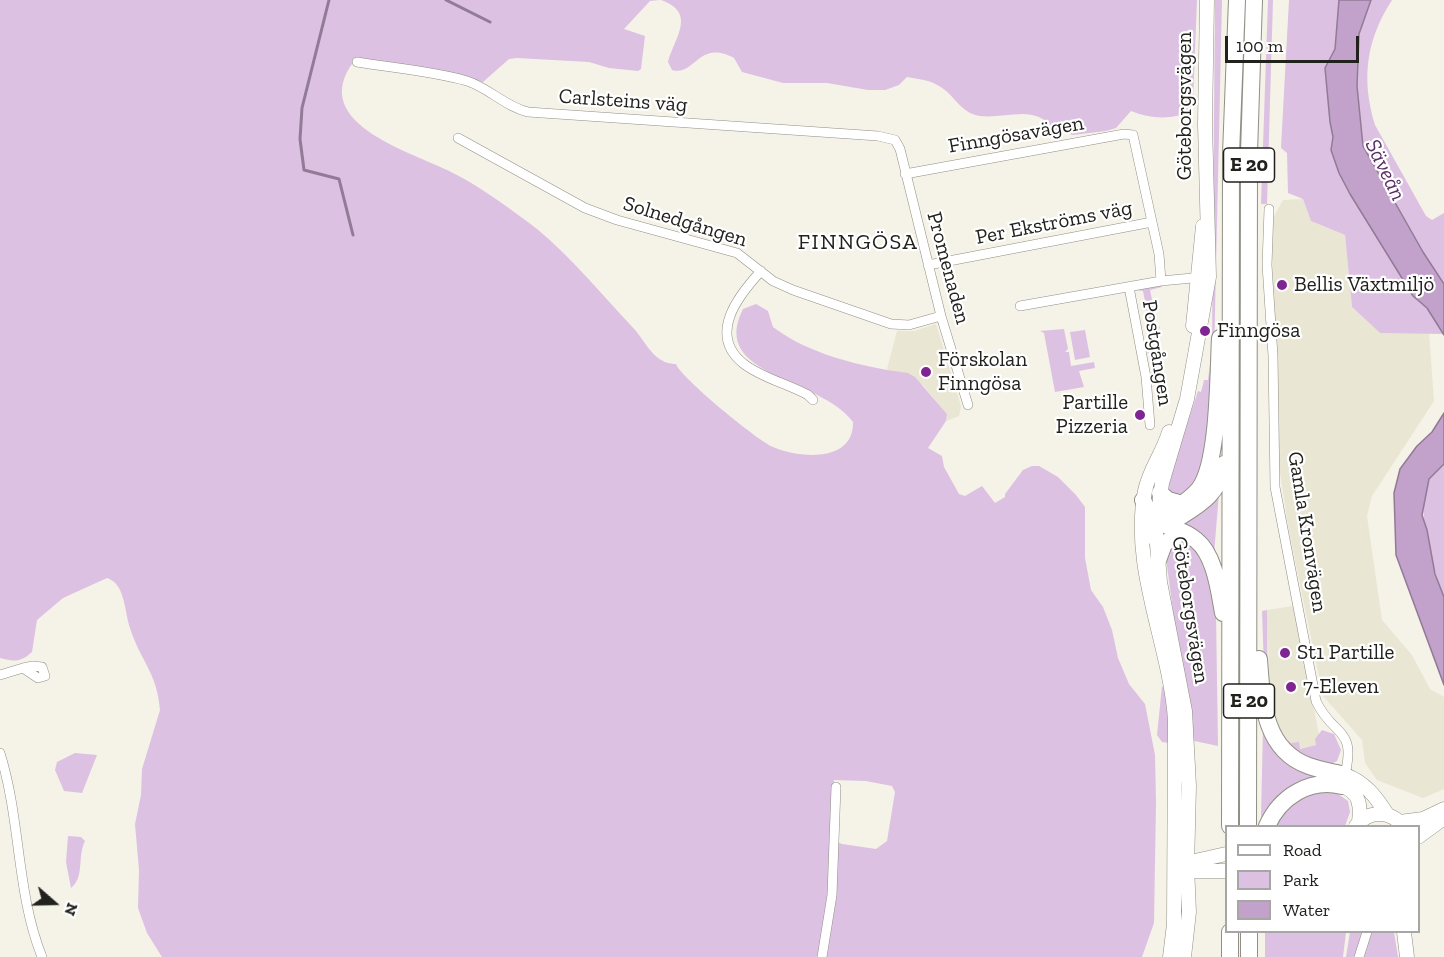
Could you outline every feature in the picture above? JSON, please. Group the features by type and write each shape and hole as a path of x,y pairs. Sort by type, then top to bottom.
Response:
{"highway":[{"name":"E 20","path":"1230,825 1231,221 1237,0"},
{"name":"E 20","path":"1248,825 1249,153 1254,0"},
{"path":"1155,529 1200,488 1210,462 1231,221"},
{"path":"1248,331 1259,659 1263,707 1276,740 1293,758 1343,780"},
{"path":"1155,529 1200,506 1216,489 1225,458 1230,394"},
{"path":"1160,493 1168,500 1182,504"},
{"path":"1143,500 1155,529"},
{"path":"1155,529 1180,533 1196,539 1207,556 1216,581 1230,656"},
{"path":"1157,563 1164,544 1180,533"},
{"path":"1267,825 1282,802 1299,790 1343,780"},
{"path":"1230,933 1230,957"},
{"path":"1248,957 1249,933"}],"street":[{"name":"Göteborgsvägen","path":"1170,957 1174,935 1174,705 1145,565 1155,529 1160,493 1187,399 1203,277 1206,212 1208,0"},
{"name":"Carlsteins väg","path":"357,62 465,81 489,90 515,108 528,112 878,136 895,140"},
{"name":"Finngösavägen","path":"905,174 1124,134 1133,135 1152,222"},
{"name":"Solnedgången","path":"458,138 585,208 617,220 746,257 782,286 891,324 909,325 941,316"},
{"name":"Promenaden","path":"895,140 900,149 941,316 968,405"},
{"name":"Gamla Kronvägen","path":"1269,209 1267,266 1273,356 1275,487 1316,701 1322,714 1343,733 1347,740 1343,780"},
{"name":"Per Ekströms väg","path":"928,265 1152,222"},
{"path":"1152,222 1161,281"},
{"path":"761,271 746,287 728,316 731,346 745,365 799,390 813,400"},
{"name":"Göteborgsvägen","path":"1143,500 1150,472 1179,409 1203,277"},
{"path":"1020,306 1161,281 1203,277"},
{"name":"Postgången","path":"1129,287 1146,377 1150,425"},
{"name":"Göteborgsvägen","path":"1155,529 1157,563 1185,711 1189,786 1198,857 1187,867 1189,912"},
{"path":"0,675 23,668"},
{"path":"0,753 14,803 27,914 42,957"},
{"path":"1343,780 1366,787 1387,814 1401,824 1423,819 1444,809"},
{"path":"1343,780 1357,798 1361,811 1358,824"},
{"path":"822,957 832,895 836,787"},
{"path":"1358,824 1372,814 1387,814"},
{"path":"1420,836 1444,818"},
{"path":"1174,850 1179,861 1187,867"},
{"path":"1174,877 1198,857 1224,855"},
{"path":"1198,857 1225,870"},
{"path":"1184,957 1198,857"},
{"path":"1359,957 1367,933"},
{"path":"1404,933 1407,957"}],"shaded area":[{"path":"1303,199 1311,221 1345,235 1352,307 1380,333 1429,332 1434,401 1372,496 1367,516 1382,620 1412,655 1430,689 1444,697 1444,789 1423,798 1377,780 1365,763 1362,740 1323,696 1289,531 1278,460 1271,222 1283,200"},
{"name":"Förskolan Finngösa","path":"936,324 961,406 959,416 946,421 947,414 923,385 887,369 897,331 914,331"},
{"name":"St1 Partille","path":"1293,606 1321,744 1295,750 1276,724 1270,696 1267,610"}],"green space":[{"path":"0,0 659,0 650,1 624,29 645,36 641,69 638,71 609,68 589,62 517,58 509,59 483,82 354,61 343,84 344,103 355,120 372,134 467,181 537,229 588,278 655,355 664,362 676,364 691,382 720,408 773,447 797,454 811,455 836,451 851,435 853,422 838,407 818,395 754,363 741,349 736,332 743,309 756,304 768,311 773,327 803,345 855,363 908,373 915,377 947,414 946,421 928,448 942,456 944,467 959,494 965,496 982,486 995,503 1005,497 1023,470 1039,466 1058,477 1076,495 1085,507 1085,558 1091,590 1103,607 1112,630 1118,658 1129,684 1145,704 1155,755 1154,923 1142,957 162,957 147,933 138,908 139,870 135,824 141,795 142,769 160,710 156,687 135,642 119,588 107,578 63,598 37,620 32,652 17,660 0,658","holes":["834,780 866,781 892,786 895,792 887,841 876,849 842,844 831,839"]},
{"path":"661,0 1197,0 1193,101 1191,111 1177,116 1146,116 1131,111 1116,128 1073,135 1054,130 1047,122 1030,114 980,116 973,114 962,108 945,90 935,84 907,77 899,85 885,90 868,90 827,83 783,83 742,72 734,58 722,53 705,55 680,71 672,70 668,62 681,26 681,19 672,5"},
{"path":"1215,0 1222,0 1214,356 1204,459 1194,485 1178,497 1171,495 1166,488 1198,391 1201,392 1204,380 1208,380 1212,349"},
{"path":"1268,0 1273,0 1267,204 1261,204"},
{"path":"1289,0 1339,0 1335,49 1325,68 1333,137 1331,150 1350,194 1413,296 1427,308 1443,334 1380,333 1352,307 1345,235 1311,221 1303,199 1288,193 1287,153 1281,148"},
{"path":"1371,0 1392,0 1376,30 1368,60 1368,92 1375,125 1426,216 1432,220 1444,213 1444,284 1423,252 1363,146 1357,86 1359,34"},
{"path":"1161,285 1162,287 1150,290 1156,319 1154,323 1160,327 1148,354 1145,341 1152,338 1143,291 1136,290"},
{"path":"1064,329 1068,349 1065,352 1069,352 1071,366 1094,362 1095,368 1079,371 1084,387 1055,392 1044,333 1040,331"},
{"path":"1085,330 1090,357 1075,360 1070,332"},
{"path":"1444,464 1444,597 1431,556 1423,505 1424,491 1428,481"},
{"path":"1219,493 1214,554 1178,526"},
{"path":"1187,540 1204,559 1216,614 1218,746 1190,740 1166,558 1174,542"},
{"path":"1267,610 1268,681 1275,717 1281,731 1291,743 1299,742 1300,749 1316,745 1315,739 1322,730 1334,734 1341,750 1337,761 1331,764 1308,762 1274,730 1264,669 1262,611"},
{"path":"1162,686 1169,706 1169,743 1162,742 1157,735"},
{"path":"1263,727 1321,777 1302,783 1287,792 1273,803 1261,818"},
{"path":"75,753 97,755 82,793 64,791 55,770 57,762"},
{"path":"1334,791 1348,801 1350,812 1345,825 1274,825 1291,804 1314,794"},
{"path":"68,836 81,837 85,841 78,878 71,888 66,862"},
{"path":"1265,933 1346,933 1343,957 1265,957"},
{"path":"1350,933 1364,933 1357,957 1346,957"},
{"path":"1371,933 1394,933 1398,957 1364,957"}],"water":[{"path":"1339,0 1371,0 1359,34 1357,86 1363,146 1423,252 1444,284 1444,335 1427,308 1413,296 1350,194 1331,150 1333,137 1325,68 1335,49"},
{"path":"1444,413 1444,464 1429,479 1422,515 1435,574 1444,597 1444,685 1396,555 1394,493 1400,469 1417,446 1432,432"}],"waterway":[{"path":"329,0 302,108 300,139 304,170 339,179 353,235"},
{"path":"446,0 490,22"}],"place":[{"name":"Bellis Växtmiljö","path":"1282,285"},
{"name":"Finngösa","path":"1205,331"},
{"name":"Förskolan Finngösa","path":"926,372"},
{"name":"Partille Pizzeria","path":"1140,415"},
{"name":"St1 Partille","path":"1285,653"},
{"name":"7-Eleven","path":"1291,687"}],"district":[{"name":"FINNGÖSA","path":"858,243"}],"water label":[{"name":"Säveån","path":"1385,170"}]}
